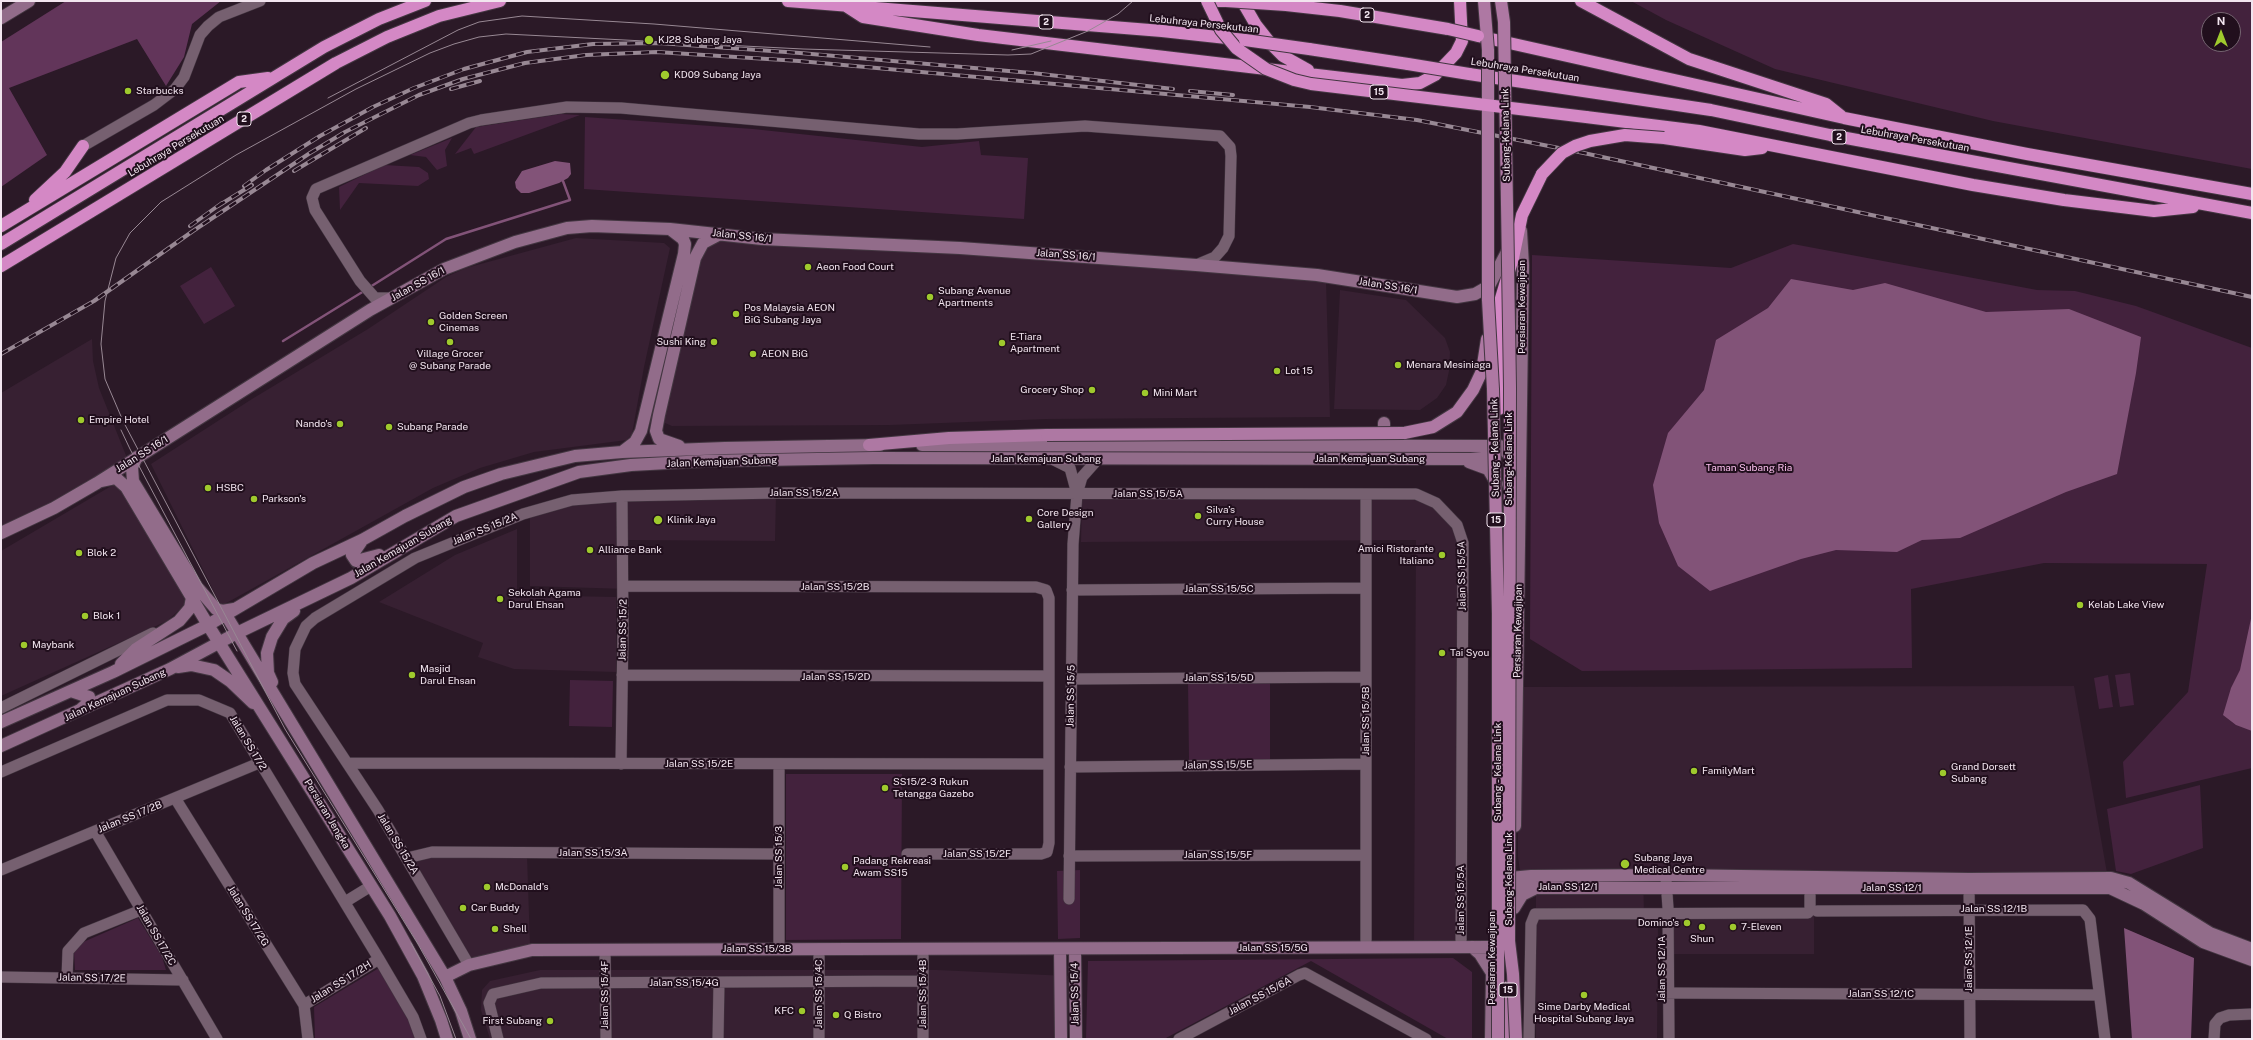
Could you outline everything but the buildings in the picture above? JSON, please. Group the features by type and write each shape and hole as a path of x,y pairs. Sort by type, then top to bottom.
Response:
{"highway":[{"name":"Lebuhraya Persekutuan","path":"1,244 274,77 379,19 425,1"},
{"name":"Lebuhraya Persekutuan","path":"1,266 336,63 387,37 439,16 500,1"},
{"name":"Lebuhraya Persekutuan","path":"788,1 1162,31 1309,49 1712,110 1830,135 2252,214"},
{"name":"15","path":"1207,1 1222,30 1236,48 1266,69 1294,80 1311,84 1699,131 1771,146"},
{"name":"Lebuhraya Persekutuan","path":"1216,1 1286,5 1340,11 1448,29 1844,118 2027,154 2252,194"},
{"path":"1242,1 1256,25 1270,44 1283,56 1311,71 1338,76"},
{"path":"846,6 863,16 978,35 1338,76 1402,85 1420,83 1435,75 1456,54 1462,41 1460,1"},
{"path":"1581,1 1689,59 1826,104 1844,118"},
{"path":"1,226 239,82 274,77"},
{"path":"1500,446 1498,356 1499,305 1527,200 1542,174 1562,153 1575,146 1590,141 1624,135 1664,138 1745,150 1771,146 1973,185 2064,200 2154,211 2208,205"},
{"path":"22,214 65,172 83,146"}],"main road":[{"path":"1,18 29,1"},
{"name":"Subang - Kelana Link","path":"1484,1 1488,50 1488,300 1493,390 1497,598 1498,1039"},
{"name":"Subang-Kelana Link","path":"1501,1 1504,22 1510,387 1509,941"},
{"name":"Jalan SS 16/1","path":"1,533 54,508 97,483 393,297 444,269 515,242 567,228 592,226 670,229 832,243 960,248 1196,265 1316,275 1457,297 1475,294 1489,286 1520,224"},
{"name":"Persiaran Kewajipan","path":"1516,1039 1514,882 1523,265 1520,224"},
{"path":"622,452 635,442 641,431 684,254 685,244 683,239 670,229"},
{"path":"689,449 659,439 656,431 695,258 703,243 720,234"},
{"path":"869,445 949,438 1047,435 1404,433 1420,431 1433,427 1452,416 1473,390 1485,357 1488,300"},
{"path":"1384,423 1384,446"},
{"name":"Jalan Kemajuan Subang","path":"1,722 113,672 208,625 313,563 362,540 464,487 501,474 575,456 689,449 869,445 1500,446"},
{"path":"1500,446 1511,457 1519,476"},
{"name":"Persiaran Kewajipan","path":"1492,1039 1492,947 1500,446"},
{"name":"Jalan Kemajuan Subang","path":"1,746 77,713 170,669 237,633 351,578 392,552 456,516 579,472 630,465 705,461 874,458 1054,460 1457,459 1493,457 1500,446"},
{"path":"137,457 132,467 133,481 201,593 216,609 222,611 237,608"},
{"path":"1457,459 1484,466 1492,473 1499,487"},
{"name":"Persiaran Jengka","path":"97,483 116,478 126,487 219,643 267,716 371,886 423,976 447,1039"},
{"path":"362,540 352,552 352,555 356,561 392,552"},
{"path":"113,672 136,649 179,621 190,608 192,597"},
{"path":"281,706 268,673 267,653 272,637 283,619 312,597"},
{"name":"Persiaran Jengka","path":"226,615 445,977 461,1011 470,1039"},
{"path":"170,669 191,666 214,670 230,681 267,716"},
{"path":"71,691 87,695 90,700 77,713"},
{"name":"Jalan SS 12/1","path":"1514,882 1666,875 1810,882 2110,888 2144,904 2203,942 2252,960"},
{"name":"Jalan SS 12/1","path":"1969,884 2111,878 2128,883 2210,933 2252,948"},
{"path":"1492,997 1496,979 1494,879 1514,882"},
{"name":"Jalan SS 12/1","path":"1514,882 1539,888 1666,887 1810,882"},
{"path":"1514,908 1522,895 1539,888"},
{"path":"1509,941 1513,974 1516,1039"},
{"name":"15","path":"1508,1039 1509,941"},
{"path":"1466,947 1480,954 1492,973"},
{"name":"Jalan SS 15/5G","path":"1074,949 1492,947"},
{"name":"Jalan SS 15/4","path":"1060,949 1061,1039"},
{"name":"Jalan SS 15/3B","path":"445,977 469,965 532,950 1074,949"},
{"name":"Jalan SS 15/4","path":"1074,949 1076,1039"}],"street":[{"path":"83,146 154,105 175,89 184,77 200,35 219,16 260,1"},
{"path":"393,297 378,299 372,296 360,281 315,210 312,198 316,189 475,122 568,107 585,106 919,134 957,134 1085,126 1220,136 1230,147 1231,156 1229,236 1223,248 1215,257 1196,265"},
{"name":"Jalan SS 15/5","path":"1068,899 1073,544 1077,494 1082,477 1098,459"},
{"name":"Jalan SS 15/5","path":"1054,460 1070,468 1077,494"},
{"name":"Jalan SS 15/2A","path":"469,965 407,858 349,763 295,684 293,673 294,655 300,636 306,626 315,618 415,558 513,517 572,500 622,496 778,493 1077,494"},
{"name":"Jalan SS 15/5A","path":"1077,494 1416,494 1436,503 1457,525 1463,543 1466,947"},
{"name":"Jalan SS 15/5B","path":"1366,495 1366,947"},
{"name":"Jalan SS 15/2","path":"620,764 623,586 622,496"},
{"name":"Jalan SS 15/2B","path":"623,586 1036,587 1046,590 1049,598 1049,676"},
{"name":"Jalan SS 15/5C","path":"1072,590 1366,588"},
{"path":"1,708 179,621"},
{"name":"Jalan SS 15/2D","path":"622,675 1049,676"},
{"path":"1049,676 1049,764"},
{"name":"Jalan SS 15/5D","path":"1071,679 1366,677"},
{"name":"Jalan SS 17/2","path":"1,772 167,700 199,700 230,713 379,958 413,1017 421,1039"},
{"name":"Jalan SS 17/2B","path":"1,870 260,763"},
{"name":"Jalan SS 15/2E","path":"349,763 1049,764"},
{"name":"Jalan SS 15/3","path":"779,764 779,949"},
{"name":"Jalan SS 15/2F","path":"907,854 1041,854 1047,852 1049,844 1049,764"},
{"name":"Jalan SS 15/5E","path":"1070,767 1366,764"},
{"name":"Jalan SS 17/2G","path":"175,798 304,1005 308,1039"},
{"name":"Jalan SS 17/2C","path":"95,831 217,1039"},
{"name":"Jalan SS 15/3A","path":"407,858 432,852 779,854"},
{"name":"Jalan SS 15/5F","path":"1069,856 1366,855"},
{"name":"Jalan SS 12/1A","path":"1662,1039 1666,993 1668,910 1666,875"},
{"path":"1525,1039 1526,928 1529,912 1536,908 1808,913 1810,910 1810,882"},
{"name":"Jalan SS 12/1E","path":"1969,884 1970,1039"},
{"path":"345,902 371,886"},
{"name":"Jalan SS 12/1B","path":"1816,911 1969,909 2083,910 2090,919 2099,995"},
{"path":"67,978 68,951 84,933 141,910"},
{"path":"1529,1039 1531,924 1535,914 1668,910"},
{"name":"Jalan SS 15/4C","path":"819,949 820,1039"},
{"name":"Jalan SS 15/4B","path":"923,949 923,1039"},
{"name":"Jalan SS 15/4F","path":"605,950 606,1039"},
{"name":"Jalan SS 17/2H","path":"304,1005 379,958"},
{"name":"Jalan SS 15/6A","path":"1179,1039 1299,975 1305,974 1426,1039"},
{"name":"Jalan SS 17/2E","path":"1,977 182,980"},
{"name":"Jalan SS 15/4G","path":"498,1039 489,1003 494,994 541,983 606,982 719,984 923,981"},
{"path":"718,1039 719,984"},
{"name":"Jalan SS 12/1A","path":"1666,993 1669,1039"},
{"name":"Jalan SS 12/1C","path":"1666,993 2099,995"},
{"path":"2099,995 2104,1039"},
{"path":"2214,1039 2215,1024 2220,1018 2229,1015 2252,1014"}],"shaded area":[{"path":"66,1 221,1 192,24 184,57 166,86 137,39 9,88 47,155 1,187 1,42"},
{"path":"555,161 570,163 571,174 568,178 559,183 529,193 521,193 516,188 515,182 522,171"},
{"name":"Subang Parade","path":"576,238 664,243 670,248 644,367 632,434 627,440 534,452 480,468 433,488 221,606 151,464 252,399 368,329 446,277 466,268"},
{"path":"715,240 851,249 1009,256 1326,281 1330,417 1047,419 890,425 672,426 665,423 663,416 702,250"},
{"path":"1791,279 1853,290 1885,283 1986,312 2069,309 2141,337 2136,373 2117,474 2066,492 1960,538 1922,540 1897,552 1836,550 1801,559 1710,591 1678,566 1659,523 1653,485 1668,433 1704,390 1716,340 1768,308"},
{"path":"1340,290 1406,300 1445,338 1450,352 1449,371 1446,385 1437,398 1420,410 1334,409"},
{"path":"92,339 93,361 99,388 127,458 90,481 18,521 1,527 1,393"},
{"path":"118,482 184,595 185,605 167,621 1,696 1,551"},
{"path":"776,495 775,541 627,540 627,589 530,586 530,516 574,502"},
{"path":"1082,497 1416,497 1435,506 1455,527 1460,544 1457,943 1414,943 1416,540 1081,542"},
{"name":"Sekolah Agama Darul Ehsan","path":"517,529 517,595 616,597 616,672 514,669 478,657 483,643 379,602 455,555"},
{"path":"2252,614 2252,731 2236,725 2223,715 2231,688 2240,670"},
{"path":"2074,686 2107,873 1643,871 1644,915 1658,927 1657,1039 1536,1039 1536,871 1520,871 1518,857 1518,767 1522,687"},
{"path":"432,855 527,855 530,945 469,959 413,859"},
{"path":"1669,914 1814,914 1814,954 1668,954"},
{"path":"2124,928 2194,958 2191,1039 2132,1039"},
{"path":"540,970 937,970 1068,976 1066,1039 490,1039 481,1010 482,990 490,981"}],"green space":[{"path":"1631,1 2252,1 2252,169 1993,121 1775,69 1666,20"},
{"path":"561,114 580,115 474,154 471,148 455,154 476,127"},
{"path":"585,117 753,129 922,147 979,141 981,155 1028,158 1024,219 584,189"},
{"path":"452,138 445,150 447,166 437,170 426,157 410,155"},
{"path":"384,165 419,167 428,173 429,179 418,186 359,183 340,210 339,187"},
{"name":"Taman Subang Ria","path":"1793,244 2037,290 2075,291 2136,306 2252,348 2252,768 2126,798 2123,762 2188,692 2207,564 2044,563 1911,589 1912,668 1582,671 1530,639 1532,255 1731,268"},
{"path":"211,267 235,306 204,324 180,286"},
{"path":"2130,673 2134,705 2120,707 2115,675"},
{"path":"2108,675 2113,707 2099,709 2094,678"},
{"path":"570,680 613,681 612,727 569,726"},
{"path":"1270,680 1270,761 1189,761 1188,681"},
{"name":"Padang Rekreasi Awam SS15","path":"786,774 902,774 901,939 786,940"},
{"path":"2200,785 2203,848 2131,874 2116,871 2107,809"},
{"path":"1080,870 1080,938 1058,939 1057,871"},
{"path":"138,918 162,957 166,970 75,970 74,953 81,943"},
{"path":"1453,958 1472,972 1472,1039 1448,1039 1311,961 1164,1039 1086,1039 1088,961"},
{"path":"379,968 408,1014 415,1039 315,1039 314,1007"}],"waterway":[{"path":"370,287 446,239 570,200 563,181"},
{"path":"283,341 364,291"}],"tram line":[{"path":"471,1039 418,944 285,729 123,421 105,379 101,344 105,301 116,258 130,233 161,202 236,155 356,89 430,53 479,37 506,34 803,49 1008,55 1031,54 1088,31 1118,14 1133,1"},
{"path":"328,98 458,30 479,22 522,16 654,24 930,47"},
{"path":"1012,50 1051,41"},
{"path":"121,430 237,651"},
{"path":"411,943 440,996 456,1039"}],"railway":[{"path":"244,186 266,170 320,136 373,107 414,88 464,69 527,52 593,44 659,43 800,53 1032,73 1173,89"},
{"path":"1,354 94,301 193,231 310,153 345,132 419,95 463,79 525,63 586,55 657,52 799,61 1310,107 1417,120 1579,152 2252,297"},
{"path":"451,89 480,81"},
{"path":"1190,91 1233,95"},
{"path":"294,171 366,128"},
{"path":"218,206 252,185"},
{"path":"190,226 222,203"}],"place":[{"name":"KJ28 Subang Jaya","path":"649,40"},
{"name":"KD09 Subang Jaya","path":"665,75"},
{"name":"Starbucks","path":"128,91"},
{"name":"Aeon Food Court","path":"808,267"},
{"name":"Subang Avenue Apartments","path":"930,297"},
{"name":"Pos Malaysia AEON BiG Subang Jaya","path":"736,314"},
{"name":"Golden Screen Cinemas","path":"431,322"},
{"name":"Village Grocer @ Subang Parade","path":"450,342"},
{"name":"Sushi King","path":"714,342"},
{"name":"E-Tiara Apartment","path":"1002,343"},
{"name":"AEON BiG","path":"753,354"},
{"name":"Menara Mesiniaga","path":"1398,365"},
{"name":"Lot 15","path":"1277,371"},
{"name":"Grocery Shop","path":"1092,390"},
{"name":"Mini Mart","path":"1145,393"},
{"name":"Empire Hotel","path":"81,420"},
{"name":"Nando's","path":"340,424"},
{"name":"Subang Parade","path":"389,427"},
{"name":"HSBC","path":"208,488"},
{"name":"Parkson's","path":"254,499"},
{"name":"Silva’s Curry House","path":"1198,516"},
{"name":"Core Design Gallery","path":"1029,519"},
{"name":"Klinik Jaya","path":"658,520"},
{"name":"Alliance Bank","path":"590,550"},
{"name":"Blok 2","path":"79,553"},
{"name":"Amici Ristorante Italiano","path":"1442,555"},
{"name":"Sekolah Agama Darul Ehsan","path":"500,599"},
{"name":"Kelab Lake View","path":"2080,605"},
{"name":"Blok 1","path":"85,616"},
{"name":"Maybank","path":"24,645"},
{"name":"Tai Syou","path":"1442,653"},
{"name":"Masjid Darul Ehsan","path":"412,675"},
{"name":"FamilyMart","path":"1694,771"},
{"name":"Grand Dorsett Subang","path":"1943,773"},
{"name":"SS15/2-3 Rukun Tetangga Gazebo","path":"885,788"},
{"name":"Subang Jaya Medical Centre","path":"1625,864"},
{"name":"Padang Rekreasi Awam SS15","path":"845,867"},
{"name":"McDonald's","path":"487,887"},
{"name":"Car Buddy","path":"463,908"},
{"name":"Domino's","path":"1687,923"},
{"name":"Shun","path":"1702,927"},
{"name":"7-Eleven","path":"1733,927"},
{"name":"Shell","path":"495,929"},
{"name":"Sime Darby Medical Hospital Subang Jaya","path":"1584,995"},
{"name":"KFC","path":"802,1011"},
{"name":"Q Bistro","path":"836,1015"},
{"name":"First Subang","path":"550,1021"}]}
